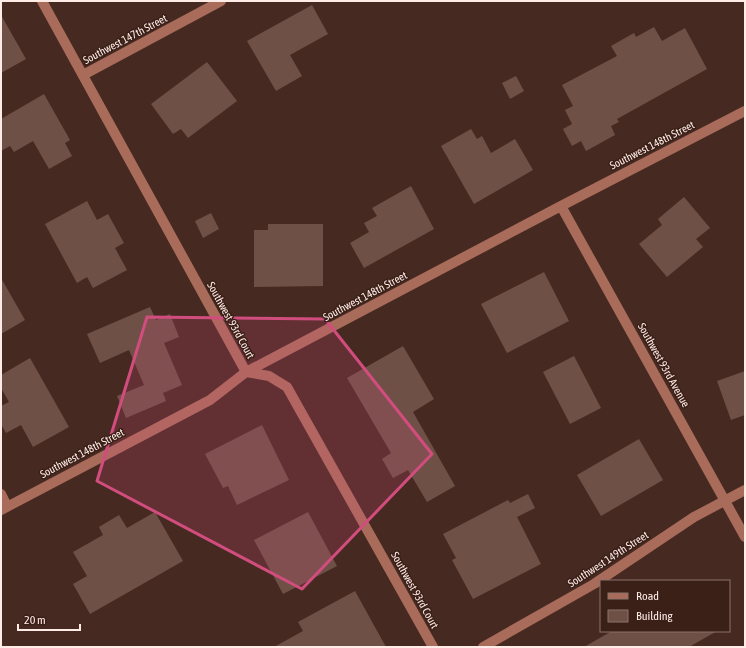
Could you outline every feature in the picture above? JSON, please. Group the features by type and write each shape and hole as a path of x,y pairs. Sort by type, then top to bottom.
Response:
{"street":[{"name":"Southwest 93rd Court","path":"42,1 246,372 269,376 287,387 433,647"},
{"name":"Southwest 147th Street","path":"83,75 221,1"},
{"name":"Southwest 148th Street","path":"4,508 210,400 246,372 745,111"},
{"name":"Southwest 93rd Avenue","path":"561,206 745,536"},
{"name":"Southwest 149th Street","path":"600,580 694,518 745,490"},
{"path":"1,494 4,508"},
{"name":"Southwest 149th Street","path":"483,647 600,580"}],"highlighted area":[{"path":"147,317 325,319 432,454 302,589 97,481"}],"building":[{"path":"312,5 328,34 290,55 302,76 276,91 247,41"},
{"path":"1,15 26,59 1,73"},
{"path":"654,27 662,41 685,28 707,69 617,119 619,122 611,126 615,135 586,151 581,141 572,146 563,129 572,124 565,110 573,106 562,85 617,56 611,46 634,33 636,37"},
{"path":"207,62 237,101 188,138 181,129 173,134 151,104"},
{"path":"516,76 524,91 510,99 502,83"},
{"path":"44,94 70,140 65,143 72,156 49,169 33,141 14,152 10,146 1,151 1,119"},
{"path":"471,129 477,139 482,136 491,153 515,139 533,170 474,204 441,146"},
{"path":"411,186 434,229 364,268 350,243 369,232 364,223 377,216 372,208"},
{"path":"684,197 710,228 696,239 703,247 667,277 639,244 662,225 658,219"},
{"path":"87,201 97,220 108,214 124,243 115,248 127,270 93,288 87,277 77,283 45,224"},
{"path":"211,213 219,229 203,238 195,221"},
{"path":"268,224 323,224 323,286 254,287 254,230 268,230"},
{"path":"544,272 569,321 507,353 481,304"},
{"path":"1,278 25,320 1,334"},
{"path":"150,307 156,320 170,314 179,337 164,343 182,385 163,393 166,401 126,418 117,396 144,385 129,350 100,363 87,334"},
{"path":"403,346 434,399 413,412 455,486 427,502 408,470 393,478 382,459 391,453 347,378"},
{"path":"574,356 601,408 570,424 543,372"},
{"path":"30,358 69,427 33,447 21,425 6,433 1,424 1,406 9,402 1,388 1,375"},
{"path":"745,371 745,415 731,420 717,381"},
{"path":"262,425 289,480 237,505 228,486 223,488 205,454"},
{"path":"639,439 663,480 601,516 577,475"},
{"path":"528,494 535,508 517,517 541,564 473,599 452,560 456,558 443,534 508,500 510,503"},
{"path":"155,512 183,561 90,614 73,584 87,576 73,552 103,535 99,527 119,515 127,528"},
{"path":"308,512 337,566 283,594 254,540"},
{"path":"355,591 386,647 274,647 303,631 298,622"},
{"path":"610,632 715,632 689,647 584,647"}]}
